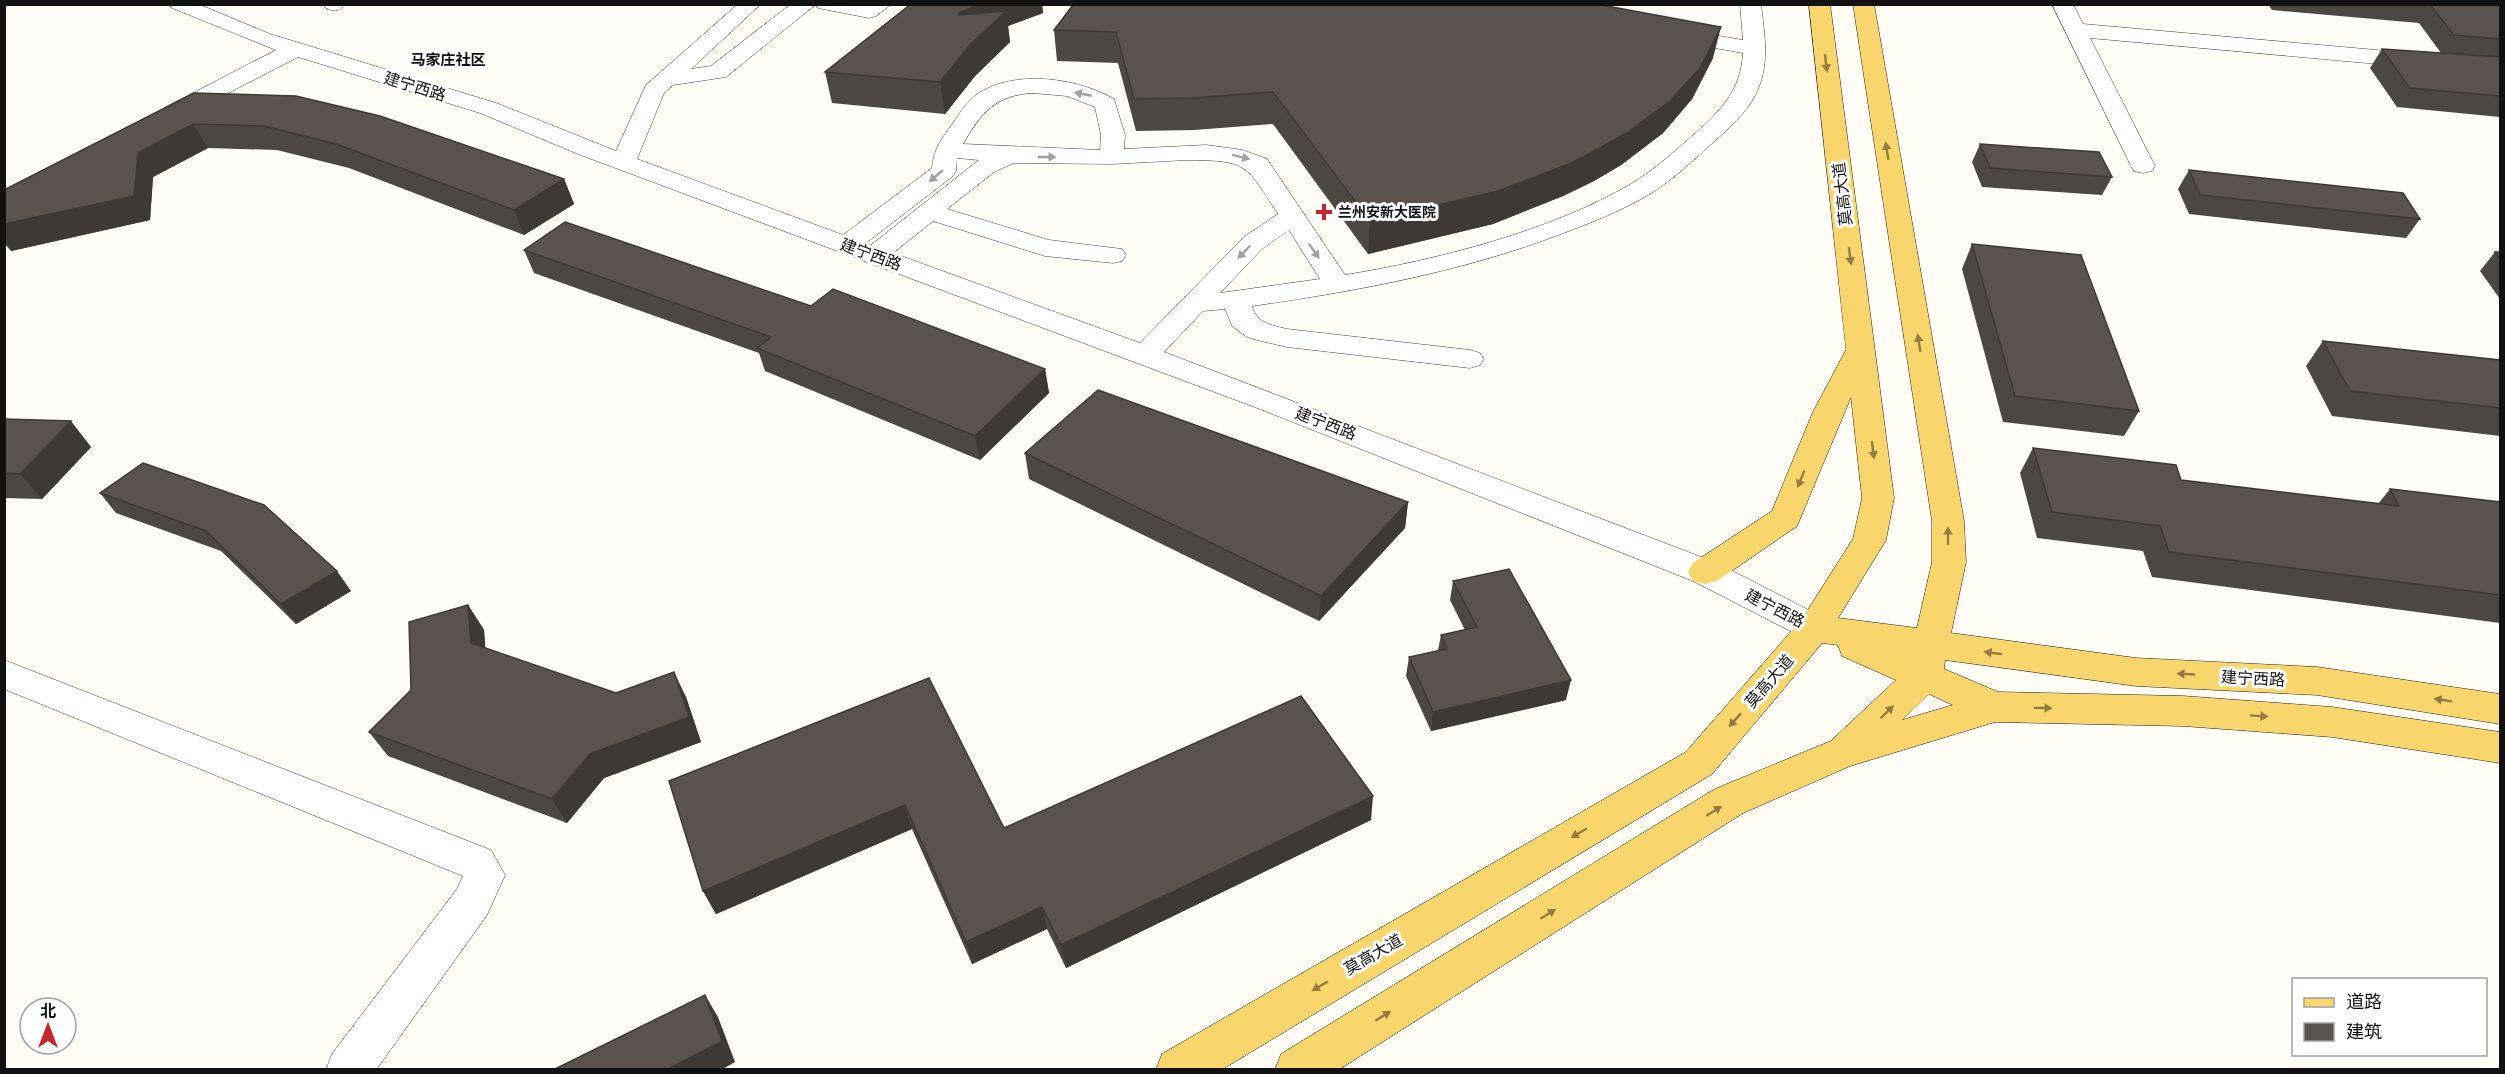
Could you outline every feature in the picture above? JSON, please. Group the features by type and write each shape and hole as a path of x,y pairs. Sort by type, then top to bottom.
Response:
{"main road":[{"name":"莫高大道","path":"1178,1070 1699,763 1814,628 1869,540 1878,498 1819,4"},
{"path":"1844,752 1927,661 1948,562 1948,521 1863,4"},
{"path":"1705,572 1785,518 1828,412 1861,350"},
{"name":"建宁西路","path":"1814,628 1927,661 2317,681 2500,709"},
{"path":"1927,661 1995,708"},
{"path":"1297,1070 1729,801 1844,752 1995,708 2183,711 2332,722 2500,748"}],"street":[{"name":"建宁西路","path":"179,4 262,39 489,108 623,162 1145,356 1705,572 1814,628"},
{"path":"623,162 654,90 750,4"},
{"path":"666,79 718,72 805,4"},
{"path":"825,4 869,12 882,4"},
{"path":"2062,4 2143,166"},
{"path":"1195,304 1337,284 1443,263 1538,233 1631,194 1683,157 1726,119 1750,83 1755,49 1744,6"},
{"path":"2074,30 2500,68"},
{"path":"1656,31 1755,49"},
{"path":"150,125 296,49"},
{"path":"846,245 944,171 947,150 991,95 1024,87 1053,88 1095,96 1106,104 1113,135 1112,157"},
{"path":"947,150 1008,156 1112,157 1216,153 1246,157 1258,164 1291,218 1337,284"},
{"path":"874,255 985,166 1008,156"},
{"path":"928,212 994,230 1045,248 1113,255"},
{"path":"1145,356 1253,243 1291,218"},
{"path":"1236,300 1242,320 1257,330 1287,338 1470,359"},
{"path":"4,675 477,863 485,875 472,902 348,1070"}],"building":[{"path":"911,4 981,4 959,15 1006,11 970,45 940,82 825,72"},
{"path":"1596,4 1721,27 1700,68 1670,101 1628,132 1600,148 1569,164 1498,191 1370,221 1273,92 1193,98 1134,99 1116,32 1054,30 1073,5"},
{"path":"2427,4 2500,4 2500,39 2454,35"},
{"path":"2382,49 2500,57 2500,96 2410,88"},
{"path":"194,93 296,96 380,116 564,179 514,210 336,144 264,126 193,124 138,153 134,196 4,224 4,190"},
{"path":"1980,144 2099,152 2112,177 1990,168"},
{"path":"2189,170 2403,193 2420,219 2200,195"},
{"path":"565,222 811,306 833,289 1045,369 975,436 757,348 771,337 524,250"},
{"path":"1972,244 2081,255 2139,411 2015,396"},
{"path":"2323,341 2500,360 2500,408 2350,391"},
{"path":"1098,390 1408,502 1321,596 1025,453"},
{"path":"4,419 71,421 20,474 4,473"},
{"path":"2033,448 2176,465 2181,480 2399,506 2390,489 2500,502 2500,595 2169,552 2160,526 2052,512"},
{"path":"143,463 264,505 337,571 281,604 206,531 100,493"},
{"path":"1509,569 1571,680 1433,712 1409,657 1447,649 1441,635 1477,627 1453,581"},
{"path":"468,605 471,643 616,693 674,672 689,717 590,754 552,799 369,732 411,690 409,622"},
{"path":"929,678 1004,828 1301,696 1373,796 1061,945 1042,907 966,942 905,805 703,891 669,781"},
{"path":"705,995 722,1041 666,1070 553,1070"}],"place":[{"name":"兰州安新大医院","path":"1324,212"}],"district":[{"name":"马家庄社区","path":"448,60"}]}
